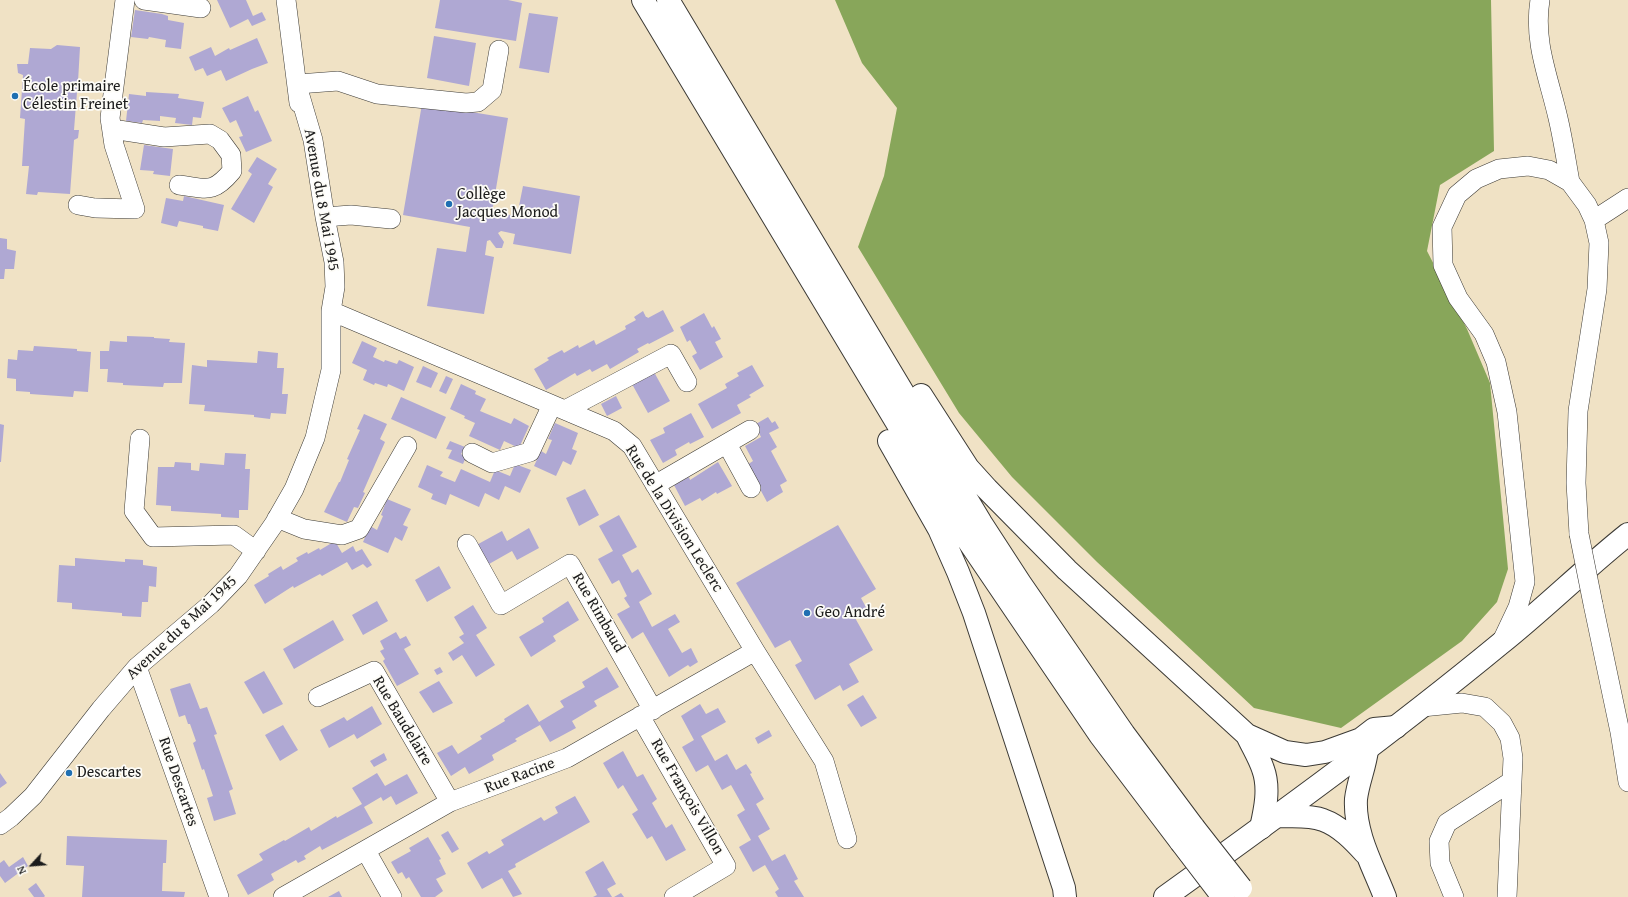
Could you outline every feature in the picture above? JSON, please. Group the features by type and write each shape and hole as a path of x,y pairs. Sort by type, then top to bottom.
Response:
{"main road":[{"path":"643,0 871,361 1020,583 1124,734 1188,835 1238,894"},
{"path":"668,0 871,361 872,412 923,498 939,529 958,572 974,613 1062,881 1065,897"},
{"path":"871,361 914,385 964,463 987,489 1067,570 1247,735 1285,752 1306,755 1325,752 1355,741 1374,729 1396,727"},
{"path":"1166,897 1279,816 1422,707 1500,645 1628,534"},
{"path":"1247,735 1264,770 1266,782 1266,806 1261,828"},
{"path":"1366,750 1365,763 1356,799 1357,817 1368,857 1385,897"},
{"path":"1279,816 1324,820 1338,828 1352,839 1368,857"}],"street":[{"path":"78,205 95,208 135,209 114,144 110,118 125,0"},
{"path":"144,0 201,8"},
{"name":"Avenue du 8 Mai 1945","path":"286,0 298,86 302,139 324,281 332,311"},
{"path":"1540,0 1538,12 1540,46 1558,118 1570,182"},
{"path":"298,86 338,81 378,94 466,103 478,102 492,90 499,50"},
{"name":"Avenue du 8 Mai 1945","path":"0,825 11,817 33,796 101,709 137,667 211,604 238,576 277,518 294,489 315,438 331,370 332,311 335,288 334,262 325,217 313,140 298,86"},
{"path":"112,129 164,137 210,134 220,140 231,155 232,171 223,182 211,189 179,185"},
{"path":"1500,645 1518,607 1525,582 1507,412 1496,362 1484,334 1458,298 1442,265 1442,227 1456,195 1476,179 1498,169 1528,166 1549,170 1570,182 1587,205 1594,220 1599,243 1597,289 1578,411 1576,483 1579,534 1619,727 1628,782"},
{"path":"1594,220 1628,198"},
{"path":"325,217 352,215 391,219"},
{"name":"Rue de la Division Leclerc","path":"332,311 614,432 632,446 755,651 824,761 847,839"},
{"path":"472,453 492,463 530,452 559,408 671,354 687,382"},
{"path":"655,485 750,430"},
{"path":"140,439 134,511 153,536 234,535 256,550"},
{"path":"726,444 751,488"},
{"path":"277,518 304,529 342,536 359,529 407,446"},
{"name":"Rue Rimbaud","path":"467,544 501,605 570,564 647,713"},
{"name":"Rue Racine","path":"283,897 450,802 567,758 755,651"},
{"name":"Rue Descartes","path":"137,667 219,897"},
{"name":"Rue Baudelaire","path":"318,697 374,671 450,802"},
{"path":"1422,707 1462,703 1485,707 1502,723 1510,738 1513,758 1506,897"},
{"name":"Rue François Villon","path":"647,713 726,866 674,897"},
{"path":"1454,897 1440,863 1439,841 1447,823 1512,781"},
{"path":"366,851 392,897"}],"green space":[{"path":"835,0 1491,0 1494,151 1440,185 1427,251 1467,329 1490,383 1508,569 1497,602 1462,641 1341,728 1254,708 1097,562 1012,477 959,413 858,247 884,176 897,108 862,63"}],"building":[{"path":"217,0 246,0 253,16 262,12 266,20 252,26 248,19 230,28"},
{"path":"440,0 508,0 522,3 516,41 435,28"},
{"path":"135,10 162,14 168,16 168,20 184,23 181,49 165,47 166,40 149,37 148,39 131,37"},
{"path":"529,13 558,17 549,73 519,68"},
{"path":"434,36 476,43 469,86 427,78"},
{"path":"257,38 268,63 226,81 221,70 207,76 203,68 195,71 189,57 211,47 215,56 229,48 230,50"},
{"path":"57,45 80,47 78,82 82,87 82,92 77,92 74,130 79,130 78,138 74,140 70,194 38,192 37,195 26,194 29,166 22,166 25,119 20,118 23,75 18,73 17,64 28,64 30,48 51,49"},
{"path":"146,92 179,94 178,98 204,102 201,118 193,117 192,125 175,123 176,118 160,116 160,121 143,120 142,123 126,121 129,94 146,96"},
{"path":"248,96 255,112 258,110 272,141 246,152 239,137 243,136 236,120 230,123 222,108"},
{"name":"Collège Jacques Monod","path":"422,104 508,118 492,212 517,216 523,186 580,196 571,254 513,244 515,234 501,231 498,233 504,242 502,248 496,248 490,240 487,241 485,255 494,257 484,314 427,306 437,248 466,252 470,227 403,215"},
{"path":"144,145 173,149 170,176 153,174 154,171 140,170"},
{"path":"257,157 277,169 268,184 273,187 254,223 231,209 252,174 248,171"},
{"path":"184,196 224,205 218,231 179,221 177,227 161,223 166,198 183,201"},
{"path":"0,238 7,239 7,249 16,251 14,269 5,269 4,279 0,279"},
{"path":"663,310 674,331 637,349 639,352 610,369 607,364 592,372 590,369 577,376 575,373 546,390 534,369 549,360 547,358 562,350 564,353 578,345 579,348 594,340 596,345 626,329 625,326 636,320 634,317 643,311 648,318"},
{"path":"704,313 712,328 714,326 721,339 715,342 723,357 700,370 692,356 697,353 690,340 687,342 680,327"},
{"path":"127,336 154,337 170,339 169,342 185,343 182,383 164,383 163,387 123,385 123,383 107,382 108,369 100,369 100,351 109,351 110,341 127,342"},
{"path":"362,341 377,348 373,357 384,362 385,360 397,364 399,360 414,367 404,391 388,384 387,387 375,383 374,385 363,380 367,370 352,363"},
{"path":"34,346 77,349 77,351 91,352 88,392 74,391 73,397 30,394 30,392 16,391 16,379 7,378 8,359 17,360 18,350 33,351"},
{"path":"258,351 278,353 277,368 284,368 282,394 288,394 286,414 271,413 270,419 254,417 254,415 204,411 205,405 189,404 192,365 207,367 207,360 257,363"},
{"path":"752,365 764,386 749,395 751,397 737,405 741,413 712,429 698,404 727,388 725,384 739,376 737,373"},
{"path":"423,366 438,373 431,388 416,382"},
{"path":"654,372 670,401 648,413 632,384"},
{"path":"446,376 453,379 446,394 439,391"},
{"path":"461,384 476,391 475,394 486,399 480,411 511,424 514,418 529,426 519,448 504,441 500,450 469,436 475,423 464,418 465,416 450,409"},
{"path":"616,396 622,408 607,416 601,404"},
{"path":"401,397 446,417 436,439 391,419"},
{"path":"691,413 704,437 690,444 689,442 675,450 677,455 663,463 650,440 665,433 663,428"},
{"path":"364,414 387,424 380,439 385,442 363,492 365,493 358,508 354,507 347,522 324,512 340,482 349,460 347,459 360,430 357,429"},
{"path":"768,417 772,423 775,421 779,428 769,433 777,447 771,451 787,481 780,485 783,492 767,502 747,465 753,461 745,446 761,437 758,431 749,428"},
{"path":"555,423 578,433 572,449 577,451 571,465 563,461 556,476 534,466 541,451 546,454 552,440 548,439"},
{"path":"0,424 4,425 1,462 0,462"},
{"path":"450,441 465,447 461,454 466,457 463,464 448,458 452,450 446,449"},
{"path":"225,453 246,454 245,469 250,469 248,510 239,510 239,518 221,517 221,514 171,511 171,506 156,505 158,467 174,467 175,462 191,463 191,470 199,471 200,463 224,465"},
{"path":"718,462 732,486 717,494 716,492 702,501 700,498 685,506 674,485 689,477 690,480"},
{"path":"515,464 531,470 520,493 505,486 499,500 485,493 479,507 450,494 446,505 431,499 433,494 418,487 427,465 443,472 440,476 455,482 461,469 490,482 495,470 510,476"},
{"path":"585,489 599,515 579,526 566,498"},
{"path":"387,499 411,509 403,525 408,527 402,541 395,537 388,553 363,542 370,526 377,530 383,516 381,515"},
{"path":"619,515 637,547 622,555 632,573 638,569 652,594 639,602 652,627 675,614 680,622 668,629 682,653 691,648 698,662 690,667 688,665 669,677 643,632 632,639 617,614 630,607 624,598 627,596 619,580 612,584 598,559 613,551 599,526"},
{"name":"Geo André","path":"838,525 876,589 861,598 867,609 854,616 873,650 849,664 859,682 843,691 840,685 815,700 795,665 802,661 790,640 775,648 736,583"},
{"path":"529,528 539,548 517,560 512,551 482,568 471,548 502,531 507,541"},
{"path":"335,541 342,553 353,546 356,552 362,549 372,565 367,568 363,564 352,570 347,562 322,576 320,574 294,588 293,586 265,604 254,585 269,576 268,574 281,566 283,570 298,561 296,558 319,548 320,550"},
{"path":"75,558 125,562 125,559 143,560 143,565 157,567 156,587 149,586 148,602 142,602 141,617 122,616 122,613 72,609 72,603 57,602 59,565 75,566"},
{"path":"439,566 451,588 427,602 415,580"},
{"path":"377,601 388,621 363,635 352,615"},
{"path":"568,601 579,620 553,636 556,641 531,657 519,637 544,622 542,618"},
{"path":"473,605 487,628 476,635 495,665 476,677 462,655 453,661 448,653 464,643 459,637 464,634 454,617"},
{"path":"333,620 344,640 294,669 283,649"},
{"path":"396,632 400,639 406,636 411,645 404,649 419,674 397,686 383,661 385,659 380,651 384,649 380,641"},
{"path":"440,667 443,672 437,675 434,670"},
{"path":"607,667 619,687 594,701 597,706 572,721 576,728 550,742 540,725 515,739 517,741 492,755 494,760 469,774 465,767 451,776 437,753 452,745 458,754 482,739 480,736 505,721 504,719 528,704 539,722 564,707 560,701 585,687 582,682"},
{"path":"264,671 283,704 263,714 244,682"},
{"path":"439,681 453,703 433,713 419,692"},
{"path":"190,683 200,709 207,707 217,734 214,735 233,789 229,791 236,814 214,821 207,798 213,796 193,743 196,741 185,715 179,717 170,689"},
{"path":"863,695 877,718 861,727 847,705"},
{"path":"700,704 706,714 718,708 726,722 701,736 715,761 727,754 736,770 746,764 752,773 750,774 764,799 756,804 770,829 758,836 772,861 785,854 798,879 794,881 804,897 778,897 775,892 779,889 765,865 753,872 739,847 751,840 737,815 745,810 731,785 722,790 708,765 696,772 682,747 694,740 681,716"},
{"path":"372,706 382,724 357,739 354,734 329,748 320,730 344,717 347,721"},
{"path":"283,725 298,750 280,761 265,735"},
{"path":"769,730 772,736 758,744 755,738"},
{"path":"623,751 637,777 643,774 657,799 652,803 666,828 672,824 686,850 666,861 652,836 647,839 632,814 638,810 623,785 618,789 603,763"},
{"path":"384,753 387,760 374,767 370,761"},
{"path":"0,773 7,783 0,788"},
{"path":"377,773 385,786 407,774 418,793 396,805 391,796 383,801 381,797 364,807 373,823 322,850 320,846 304,856 306,859 298,863 296,860 271,874 274,880 248,895 237,875 263,860 259,854 309,827 311,831 336,816 337,818 362,804 352,788"},
{"path":"575,796 590,822 515,864 516,867 508,871 522,894 513,897 502,878 482,889 467,863 487,851 489,854 504,845 501,840 541,817 544,821 558,813 555,807"},
{"path":"448,831 459,849 452,853 441,835"},
{"path":"67,836 167,840 166,863 163,863 162,891 185,892 184,897 82,897 84,866 66,865"},
{"path":"428,837 441,859 439,860 446,874 436,879 443,891 435,897 421,897 409,877 406,879 402,872 398,874 391,862 411,851 409,848"},
{"path":"23,857 28,866 5,883 0,876 0,863 4,860 9,867"},
{"path":"603,861 616,884 607,889 612,897 593,897 597,895 585,872"},
{"path":"36,883 45,896 44,897 34,897 28,889"},
{"path":"339,891 342,897 328,897"},
{"path":"621,893 624,897 614,897"}],"place":[{"name":"École primaire Célestin Freinet","path":"15,96"},
{"name":"Collège Jacques Monod","path":"449,204"},
{"name":"Geo André","path":"807,613"},
{"name":"Descartes","path":"69,773"}]}
